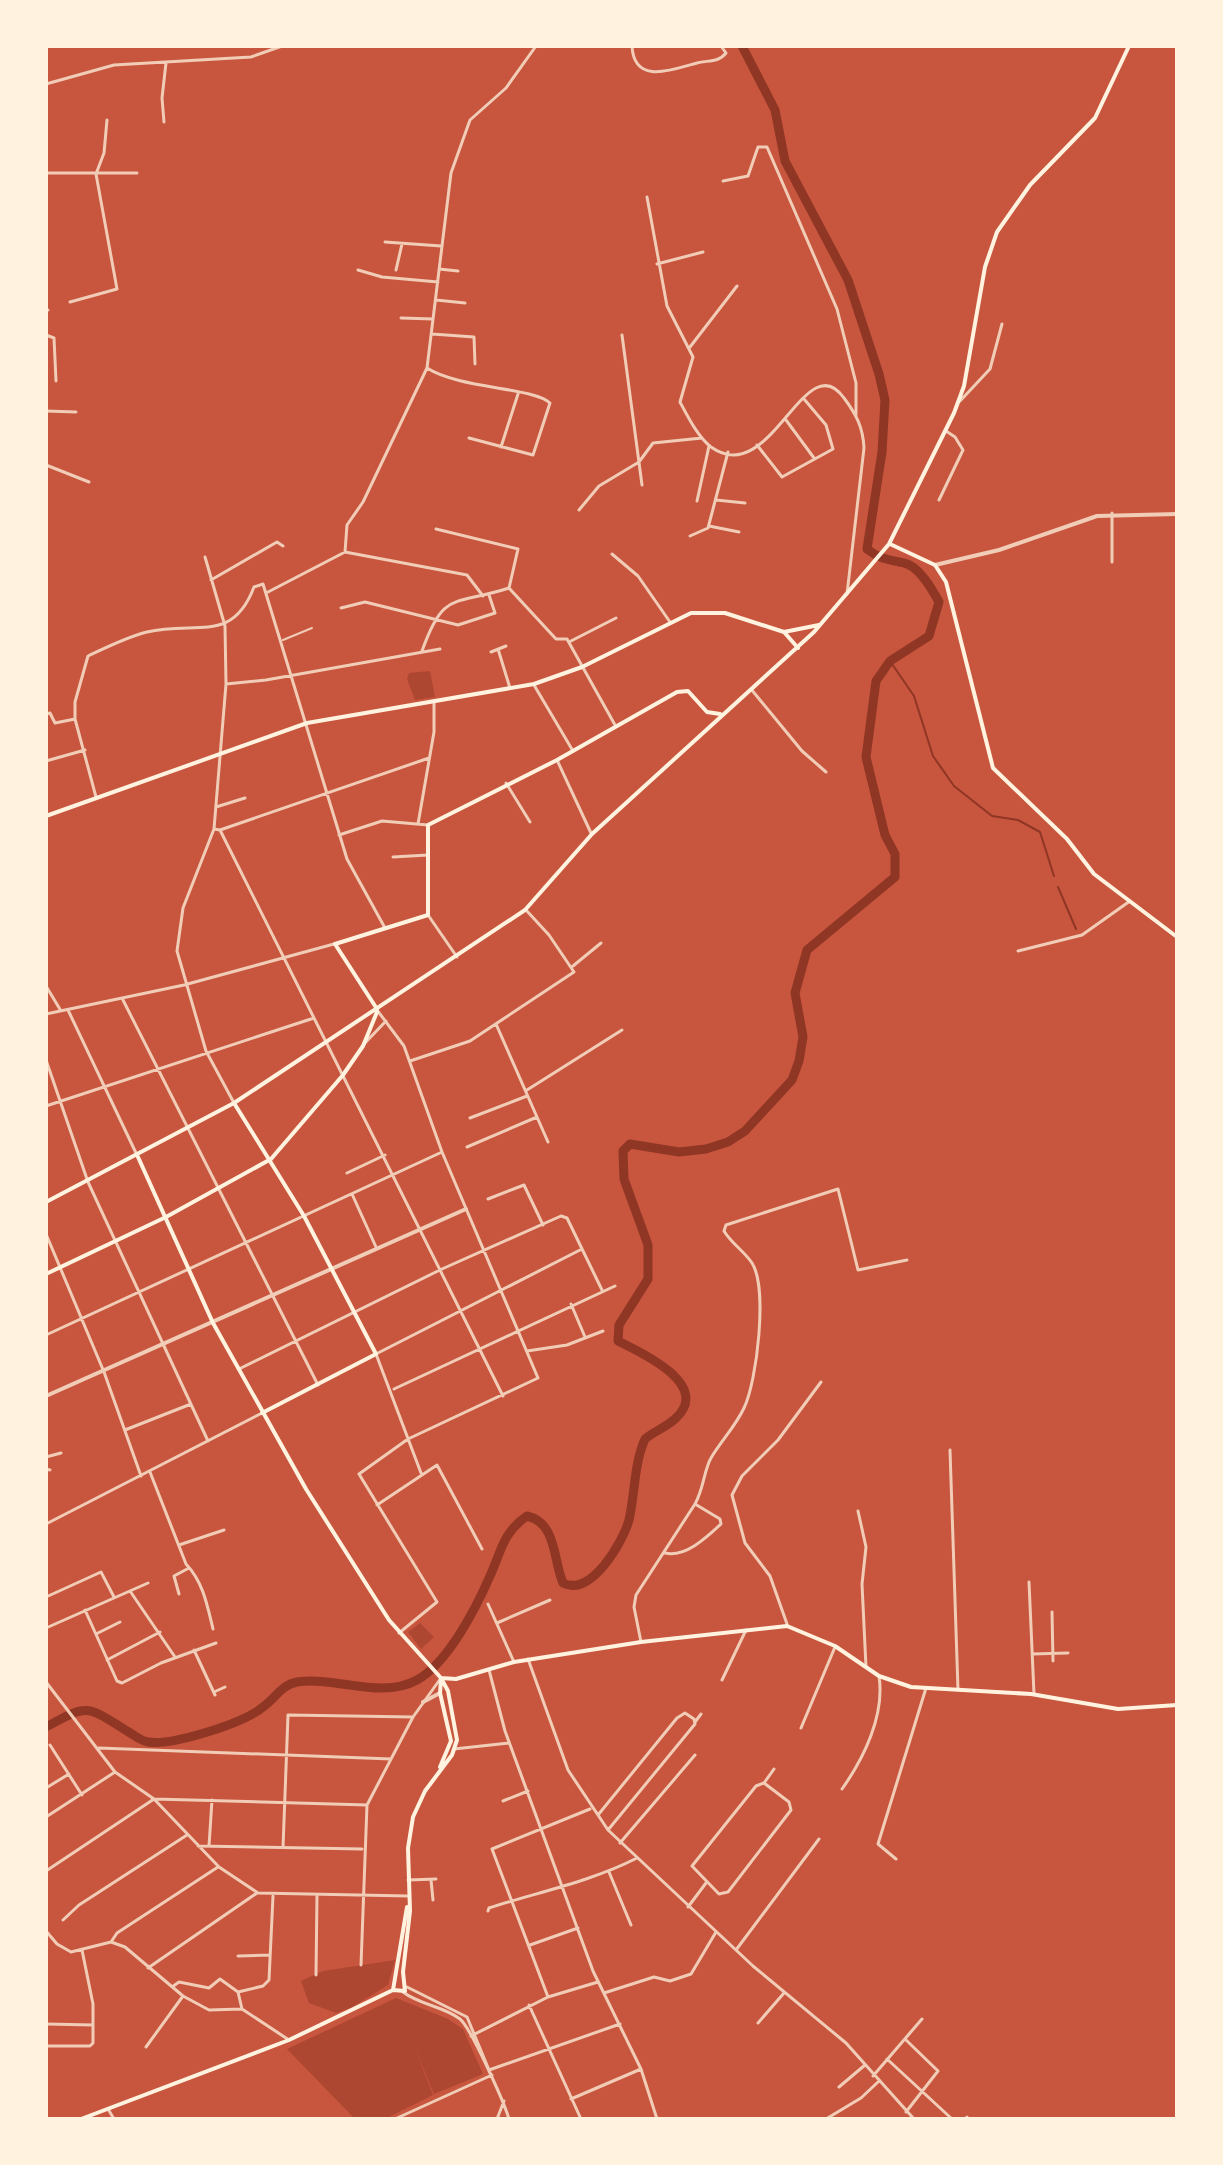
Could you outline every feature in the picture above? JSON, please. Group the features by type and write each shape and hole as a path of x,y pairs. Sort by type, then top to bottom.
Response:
{"main road":[{"path":"46,1202 138,1157 234,1103 525,910 592,834 821,624 887,546 960,401 985,267 997,232 1030,185 1095,118 1126,47"},
{"path":"887,546 935,565 946,582 993,768 1067,839 1094,874 1177,937"},
{"path":"46,816 307,723 534,684 582,667 691,613 709,611 784,632 821,624"},
{"path":"784,632 798,648"},
{"path":"377,1009 335,944 428,915 428,825 617,728 677,692 688,691 711,714 723,713"},
{"path":"46,1274 166,1217 271,1159 343,1075 363,1046 377,1009"},
{"path":"234,1103 304,1216 376,1354 262,1413"},
{"path":"138,1157 237,1370 340,1545 399,1633 448,1691 453,1748 413,1817 407,1906 393,1990"},
{"path":"438,1676 456,1679 528,1659 641,1642 787,1626 835,1646 879,1676 926,1688 1034,1694 1118,1709 1177,1705"},
{"path":"438,1676 453,1748"},
{"path":"81,2119 289,2040 393,1990 405,1990 403,1979 410,1911 407,1906"},
{"path":"395,1980 403,1979"}],"street":[{"path":"46,84 114,65 251,57 282,46"},
{"path":"345,552 347,525 391,446 427,368 451,173 470,120 506,88 535,46"},
{"path":"632,46 640,66 653,73 680,71 720,60 726,53 721,46"},
{"path":"164,122 162,98 166,63"},
{"path":"70,302 117,289 96,174 104,153 107,120"},
{"path":"723,181 748,176 758,147 767,147 837,309 856,383 856,415"},
{"path":"46,173 137,173"},
{"path":"647,197 657,264 671,318 690,347 693,364 680,402 709,446 728,452 743,452 757,445 786,420 814,386 830,383 856,415 864,448 847,594"},
{"path":"385,242 441,246"},
{"path":"396,270 402,244"},
{"path":"657,264 703,252"},
{"path":"439,269 458,271"},
{"path":"358,270 382,277 438,282"},
{"path":"690,347 737,286"},
{"path":"436,300 465,303"},
{"path":"401,318 434,319"},
{"path":"960,401 990,369 1002,324"},
{"path":"432,334 474,337 475,364"},
{"path":"46,335 54,338 56,381"},
{"path":"622,335 642,485"},
{"path":"427,368 445,380 550,403 535,452 527,455 469,438"},
{"path":"501,447 518,394"},
{"path":"757,445 781,477 833,449 834,443 826,425 804,399"},
{"path":"46,411 76,412"},
{"path":"786,420 814,458"},
{"path":"939,500 963,450 955,437 946,431"},
{"path":"579,510 599,486 639,462 653,443 702,438"},
{"path":"697,501 709,446"},
{"path":"709,526 728,452"},
{"path":"46,465 89,482"},
{"path":"716,500 745,503"},
{"path":"1112,513 1112,562"},
{"path":"935,565 999,550 1076,520 1112,513 1177,514"},
{"path":"690,536 709,526 739,532"},
{"path":"436,529 515,548 519,552 509,588"},
{"path":"211,580 277,542 283,546"},
{"path":"267,590 345,552 467,575 483,596"},
{"path":"612,554 638,576 670,622"},
{"path":"205,557 225,626 226,684 214,829 179,927 177,951 184,985 206,1051 234,1103"},
{"path":"96,797 75,719 75,702 88,656 149,631 225,626 243,609 257,584 267,590 339,835 357,879 385,928"},
{"path":"422,651 433,618 452,600 489,595 509,588"},
{"path":"509,588 556,639 565,638 569,642 617,728"},
{"path":"341,608 365,602 458,625 493,614 496,610 489,595"},
{"path":"569,642 616,618"},
{"path":"283,640 312,628"},
{"path":"491,652 506,646"},
{"path":"226,684 440,649"},
{"path":"498,649 510,689"},
{"path":"534,684 573,751"},
{"path":"751,689 802,751 826,772"},
{"path":"418,824 434,703"},
{"path":"48,713 53,722 75,719"},
{"path":"46,761 85,750"},
{"path":"214,829 220,830 429,758"},
{"path":"557,760 592,834"},
{"path":"506,783 530,822"},
{"path":"216,807 245,798"},
{"path":"339,835 382,821 428,825"},
{"path":"220,830 503,1396"},
{"path":"393,857 428,855"},
{"path":"1018,951 1082,935 1130,901"},
{"path":"410,1061 470,1041 574,972 573,966 525,910"},
{"path":"428,915 457,957"},
{"path":"573,966 601,943"},
{"path":"46,1014 123,1000 335,944"},
{"path":"46,986 61,1011"},
{"path":"123,1000 155,1069 318,1385"},
{"path":"377,1009 410,1061 442,1152 538,1378 408,1439 359,1474 437,1605 399,1633"},
{"path":"68,1010 138,1157"},
{"path":"46,1106 314,1018"},
{"path":"363,1046 386,1021"},
{"path":"496,1024 548,1142"},
{"path":"470,1118 526,1093 622,1030"},
{"path":"46,1060 88,1182 208,1441"},
{"path":"467,1147 537,1117"},
{"path":"46,1335 442,1152"},
{"path":"347,1173 385,1155"},
{"path":"488,1199 524,1185 543,1225"},
{"path":"641,1642 634,1607 636,1595 695,1504 706,1484 710,1458 730,1435 745,1406 760,1304 752,1264 727,1236 724,1231 726,1225 838,1189 858,1270 907,1260"},
{"path":"352,1194 376,1247"},
{"path":"46,1396 466,1209"},
{"path":"237,1370 442,1269 561,1216 567,1218 602,1290"},
{"path":"46,1234 104,1372 141,1476"},
{"path":"421,1473 376,1354 581,1249"},
{"path":"392,1390 517,1328 615,1286"},
{"path":"571,1304 585,1337"},
{"path":"527,1351 567,1345 603,1331"},
{"path":"787,1626 770,1576 745,1543 732,1495 742,1476 778,1440 821,1382"},
{"path":"125,1430 191,1404"},
{"path":"46,1524 262,1413"},
{"path":"950,1450 958,1690"},
{"path":"46,1457 61,1453"},
{"path":"377,1505 437,1465 482,1549"},
{"path":"150,1472 189,1568 196,1573 204,1591 213,1629"},
{"path":"665,1553 679,1553 721,1524 713,1513 695,1504"},
{"path":"858,1511 866,1547 862,1584 866,1667"},
{"path":"179,1545 224,1530"},
{"path":"179,1594 173,1577 189,1568"},
{"path":"46,1597 101,1572 114,1597"},
{"path":"1029,1582 1034,1694"},
{"path":"46,1628 148,1583"},
{"path":"130,1590 175,1657"},
{"path":"497,1623 550,1600"},
{"path":"488,1604 514,1662"},
{"path":"85,1610 107,1660 122,1683 175,1657 216,1643"},
{"path":"1052,1612 1053,1661"},
{"path":"96,1634 120,1622"},
{"path":"722,1680 746,1630"},
{"path":"107,1660 161,1632"},
{"path":"801,1728 835,1646"},
{"path":"194,1650 214,1694 225,1687"},
{"path":"1032,1654 1068,1653"},
{"path":"528,1659 568,1770 608,1830 736,1950 846,2043 914,2119"},
{"path":"489,1670 509,1743 562,1886 598,1982 641,2069 657,2119"},
{"path":"361,1965 362,1849 367,1805 438,1676"},
{"path":"842,1789 859,1762 876,1720 879,1676"},
{"path":"46,1682 48,1688 67,1705 115,1772 154,1799 219,1867 258,1893 408,1896"},
{"path":"896,1859 878,1844 926,1688"},
{"path":"423,1702 440,1693"},
{"path":"283,1848 286,1718 291,1713 413,1717"},
{"path":"598,1816 677,1718 685,1713 695,1722"},
{"path":"608,1830 701,1714"},
{"path":"453,1748 509,1743"},
{"path":"50,1745 82,1795"},
{"path":"99,1748 391,1759"},
{"path":"620,1843 695,1755"},
{"path":"764,1783 789,1802 791,1810 728,1892 719,1894 693,1870 694,1862 756,1786 764,1783 774,1769"},
{"path":"46,1817 115,1772"},
{"path":"46,1788 69,1774"},
{"path":"503,1801 528,1791"},
{"path":"46,1871 154,1799 367,1805"},
{"path":"209,1846 212,1800"},
{"path":"548,1997 492,1849 591,1808"},
{"path":"63,1920 79,1905 187,1835"},
{"path":"736,1950 819,1839"},
{"path":"198,1846 362,1849"},
{"path":"488,1911 513,1900 609,1872 637,1857"},
{"path":"111,1942 117,1933 219,1867"},
{"path":"609,1872 631,1925"},
{"path":"408,1880 433,1879 433,1900"},
{"path":"688,1907 706,1883"},
{"path":"148,1968 258,1893"},
{"path":"238,1992 267,1984 273,1895"},
{"path":"316,1975 317,1895"},
{"path":"530,1945 578,1928"},
{"path":"46,1931 57,1944 71,1952 111,1942 125,1947 183,1996 209,2010 242,2009 289,2040"},
{"path":"604,1993 654,1977 670,1981 691,1974 716,1932"},
{"path":"46,2046 90,2046 93,2004 82,1950"},
{"path":"238,1956 270,1955"},
{"path":"172,1987 179,1982 209,1988 220,1979 238,1992 242,2009"},
{"path":"473,2034 548,1997 598,1982"},
{"path":"405,1990 462,2021 473,2034 504,2101 509,2119"},
{"path":"758,2023 785,1992"},
{"path":"146,2047 183,1996"},
{"path":"529,2005 581,2119"},
{"path":"873,2076 922,2019"},
{"path":"46,2024 93,2025"},
{"path":"489,2070 620,2024"},
{"path":"905,2039 938,2071 906,2112"},
{"path":"887,2059 952,2119"},
{"path":"839,2087 865,2065"},
{"path":"571,2099 641,2069"},
{"path":"395,2119 492,2075"},
{"path":"826,2119 861,2098 878,2082"},
{"path":"497,2119 504,2101"},
{"path":"108,2109 114,2119"}],"shaded area":[{"path":"430,671 435,697 415,700 407,679 409,673"},
{"path":"420,1623 434,1637 421,1649 408,1632"},
{"path":"395,1960 388,1985 351,2008 336,2013 309,2003 301,1981 323,1971"},
{"path":"396,1998 448,2019 463,2029 483,2074 434,2094 414,2046 433,2095 385,2119 355,2119 287,2049"}],"waterway":[{"path":"46,1727 71,1714 87,1711 103,1716 143,1740 159,1742 190,1737 240,1720 297,1682 388,1688 417,1680 440,1661 460,1634 508,1536 527,1516 537,1520 549,1534 563,1583 574,1585 595,1575 626,1530 645,1439 676,1418 685,1405 685,1393 669,1371 618,1341 619,1325 648,1279 648,1245 624,1179 623,1151 630,1144 679,1152 706,1149 728,1142 745,1131 792,1080 803,1037 795,993 807,950 895,877 895,854 885,835 866,757 876,681 890,661 929,636 939,602 910,565 881,557 867,549 882,452 885,400 879,374 848,280 785,161 775,110 742,46"},
{"path":"890,661 914,696 933,756 954,786 992,816 1018,820 1040,832 1054,876"},
{"path":"1058,887 1076,929"}]}
